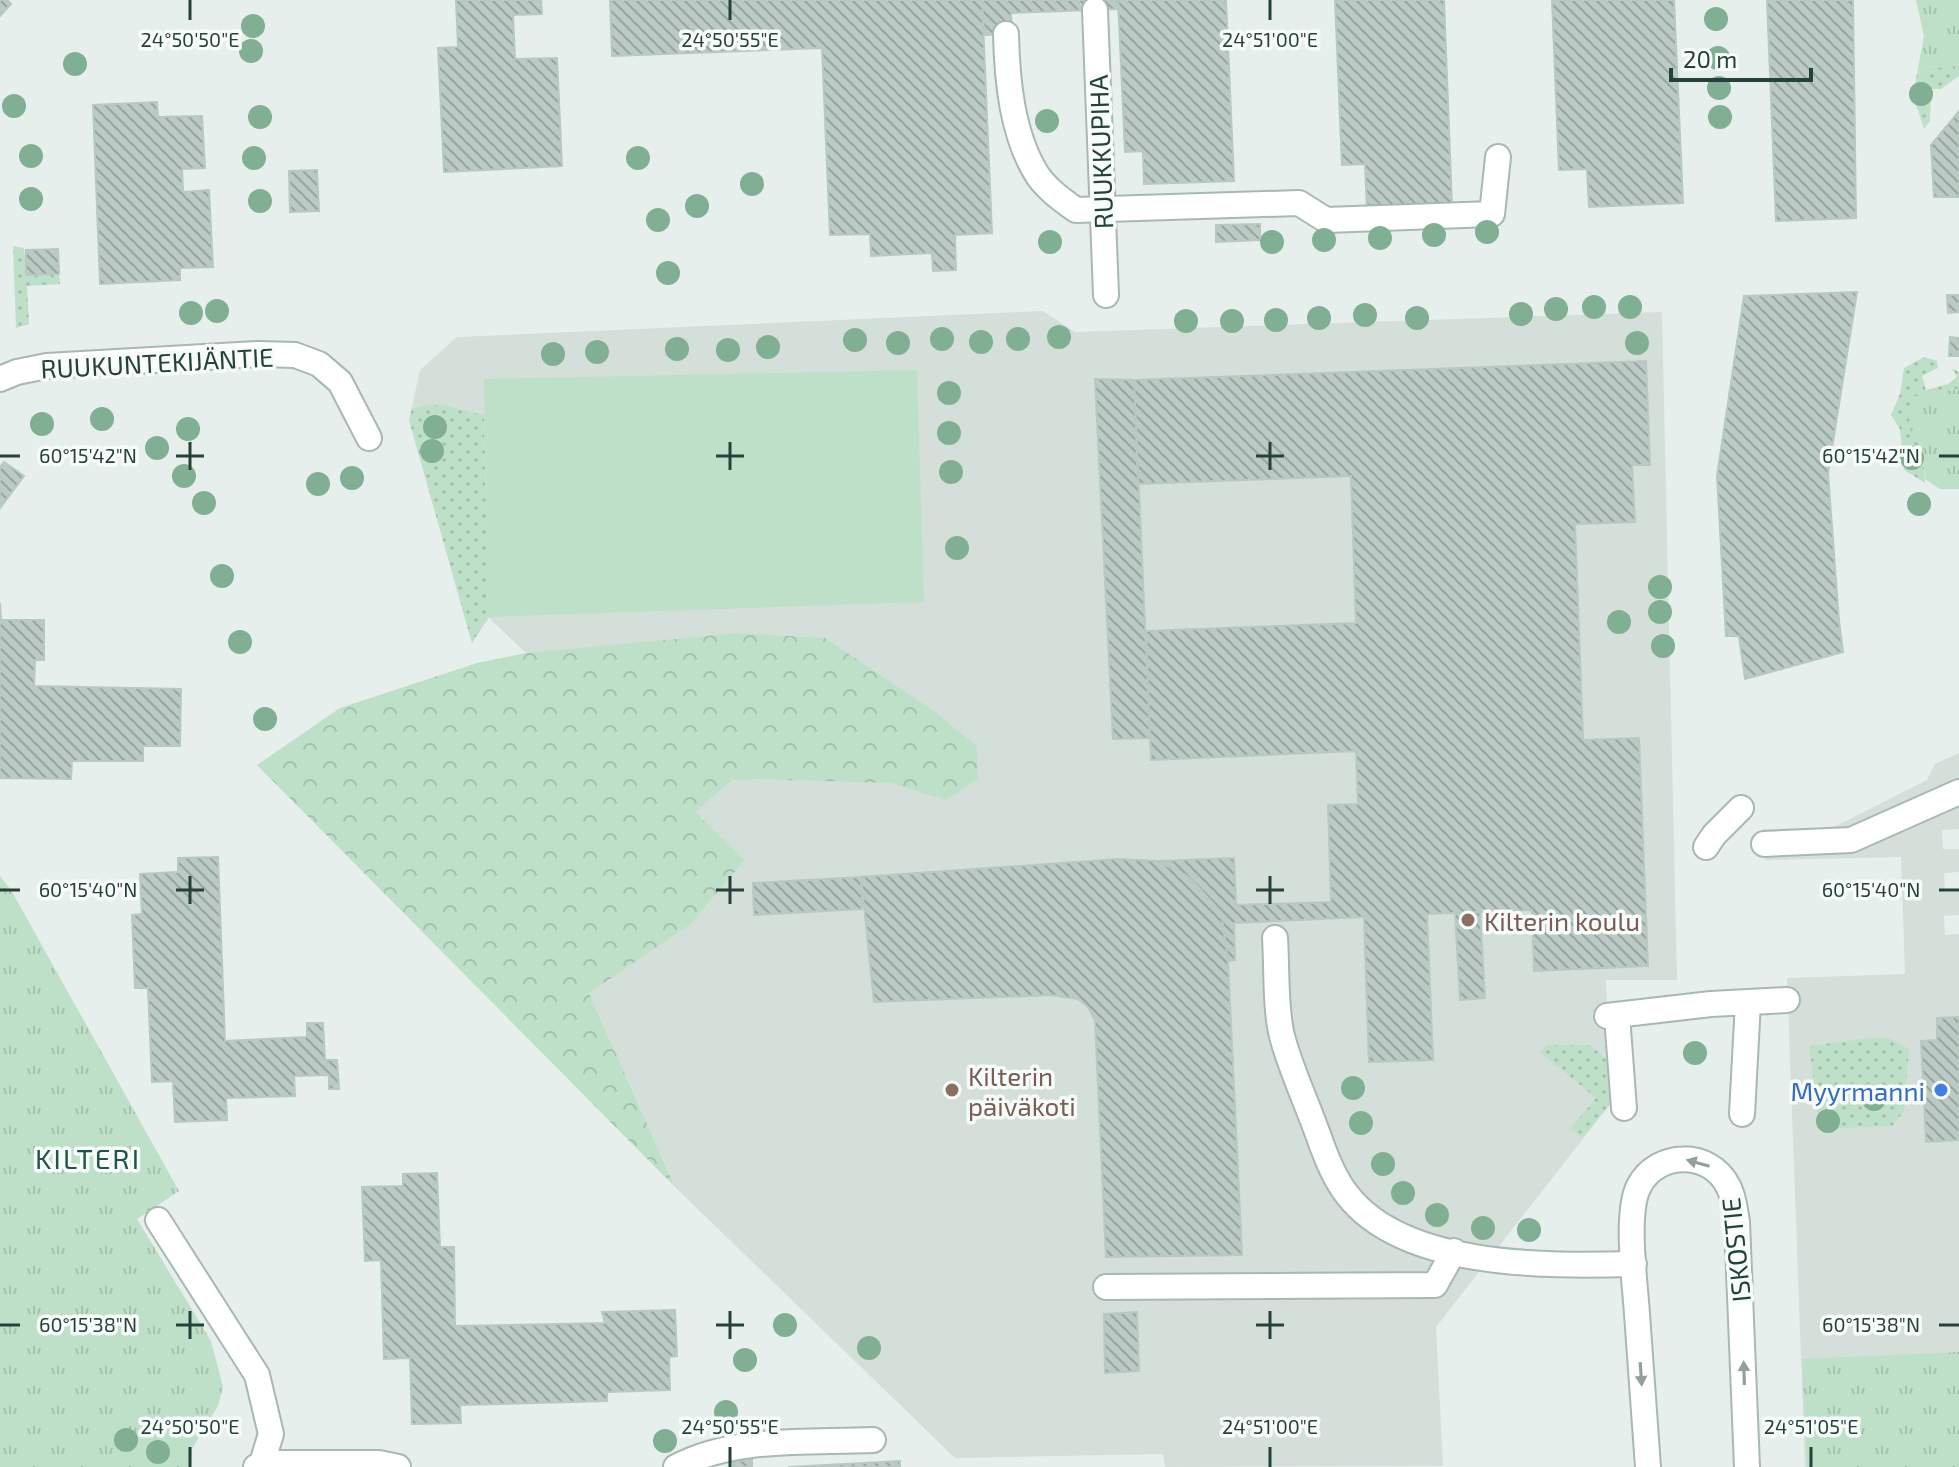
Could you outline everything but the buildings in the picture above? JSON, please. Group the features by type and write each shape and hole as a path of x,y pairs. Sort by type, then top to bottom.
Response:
{"street":[{"name":"RUUKKUPIHA","path":"1095,10 1106,295"},
{"path":"1006,34 1010,91 1020,135 1037,175 1053,193 1076,210 1299,203 1326,220 1492,214 1498,157"},
{"name":"RUUKUNTEKIJÄNTIE","path":"0,379 47,366 258,354 295,355 319,364 340,382 369,438"},
{"path":"1764,844 1851,840 1959,792"},
{"path":"1706,847 1741,808"},
{"path":"1275,938 1281,1034 1331,1170 1366,1216 1393,1233 1422,1244 1486,1259 1568,1265 1634,1264"},
{"path":"1624,1108 1612,1016 1787,1000"},
{"path":"1742,1114 1748,1002"},
{"name":"ISKOSTIE","path":"1648,1467 1634,1264 1633,1201 1640,1184 1654,1167 1677,1158 1715,1168 1729,1186 1737,1222 1747,1467"},
{"path":"158,1220 257,1375 271,1434 259,1465 379,1463 398,1467"},
{"path":"1106,1287 1435,1285 1454,1251"},
{"path":"676,1467 693,1458 735,1446 873,1440"}],"shaded area":[{"name":"Kilterin koulu","path":"1043,311 1075,332 1662,312 1677,980 1606,980 1611,1103 1436,1327 1443,1466 1165,1467 1163,1454 955,1458 675,1187 589,993 690,925 745,860 489,618 472,643 409,420 420,370 457,337","holes":["1137,1313 1139,1371 1105,1372 1104,1314"]},
{"path":"1959,753 1959,829 1942,830 1943,849 1959,849 1959,872 1944,873 1945,892 1959,892 1959,915 1944,916 1945,935 1959,934 1959,1467 1805,1467 1787,978 1905,974 1901,857 1765,860 1762,829 1832,828 1927,780 1935,764"}],"green space":[{"path":"1916,0 1959,0 1959,70 1931,66 1917,74 1924,36"},
{"path":"1931,66 1959,70 1959,76 1941,89 1931,89 1930,121 1924,129 1913,94 1917,74"},
{"path":"13,246 24,248 27,275 59,274 60,284 27,286 29,324 16,328"},
{"path":"1924,357 1937,361 1938,368 1922,376 1926,390 1948,384 1957,377 1952,368 1959,372 1959,389 1911,398 1921,440 1925,483 1904,470 1900,429 1891,415 1900,394 1904,368"},
{"path":"917,370 924,602 488,617 484,379"},
{"path":"1959,389 1959,489 1940,489 1925,479 1921,440 1909,429 1911,397"},
{"path":"443,405 484,415 488,617 472,643 409,420 412,409"},
{"path":"738,633 825,638 931,709 977,746 978,779 946,800 891,783 732,780 695,812 745,860 690,925 589,993 675,1187 257,765 340,708 477,663 526,653"},
{"path":"0,876 11,890 179,1191 137,1219 211,1341 223,1387 218,1406 192,1449 191,1467 0,1467"},
{"path":"1889,1038 1909,1049 1904,1111 1892,1126 1820,1129 1809,1046"},
{"path":"1546,1045 1590,1045 1610,1062 1611,1103 1582,1138 1571,1128 1596,1098 1541,1053"},
{"path":"1959,1352 1959,1467 1807,1467 1802,1359"}],"place":[{"name":"Kilterin koulu","path":"1468,920"},
{"name":"Kilterin päiväkoti","path":"952,1090"},
{"name":"Myyrmanni","path":"1941,1090"}],"district":[{"name":"KILTERI","path":"88,1158"}]}
